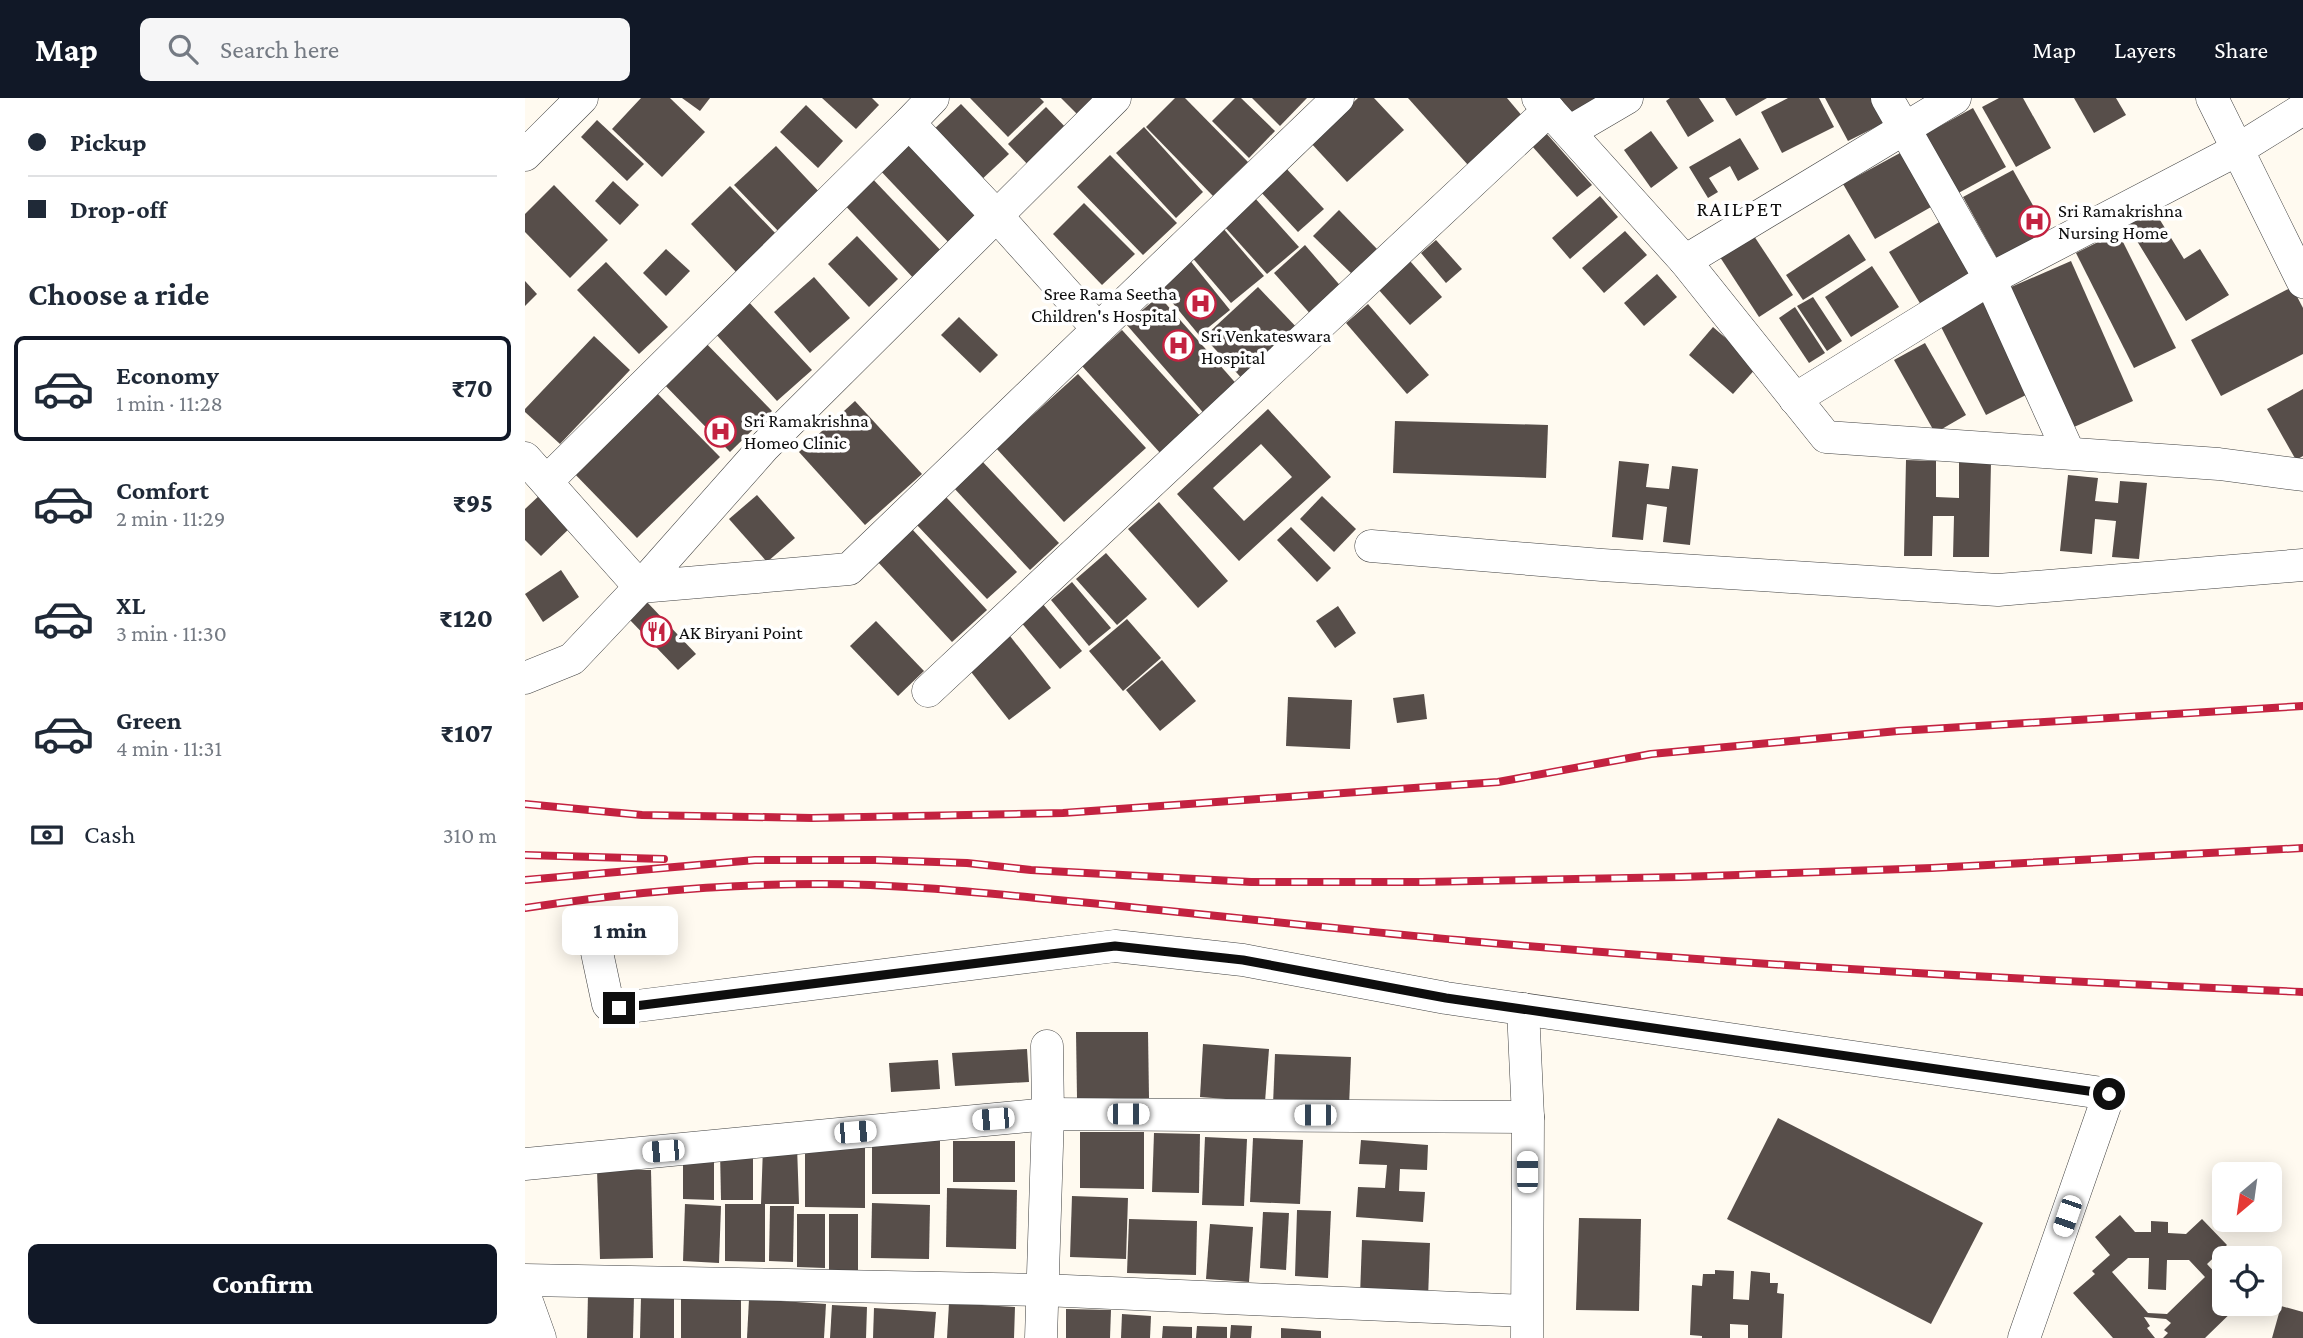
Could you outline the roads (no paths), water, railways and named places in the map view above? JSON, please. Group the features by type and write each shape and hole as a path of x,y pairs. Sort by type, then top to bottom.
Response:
{"street":[{"path":"525,155 582,98"},
{"path":"547,481 933,98"},
{"path":"525,678 572,659 641,587 764,447 1115,98"},
{"path":"641,587 849,569 1338,98"},
{"path":"928,691 1552,113 1627,98"},
{"path":"1887,98 1990,279 2069,453"},
{"path":"1685,261 1955,98"},
{"path":"2211,98 2303,282"},
{"path":"1795,399 1990,279 2237,150 2303,110"},
{"path":"1552,113 1685,261 1826,437 2218,464 2303,475"},
{"path":"909,123 1098,329"},
{"path":"525,458 641,587"},
{"path":"1371,546 1602,565 1998,590 2303,565"},
{"path":"595,943 608,1004 615,1009 1115,946 1243,960 1446,998 2109,1094 2024,1338"},
{"path":"525,1280 1043,1290 1527,1325 1528,1117 1523,1009"},
{"path":"1041,1338 1048,1114 1047,1046"},
{"path":"525,1164 1048,1114 1528,1117"},
{"path":"525,1296 540,1338"}],"railway":[{"path":"525,804 642,815 812,818 1063,813 1498,782 1651,754 1898,731 2303,706"},
{"path":"525,880 755,860 876,860 967,863 1031,870 1251,882 1422,882 1681,877 1932,868 2303,848"},
{"path":"525,855 664,859"},
{"path":"525,908 709,888 783,884 885,886 1583,951 1891,972 2303,992"}],"place":[{"name":"Sri Ramakrishna Nursing Home","path":"2035,221"},
{"name":"Sree Rama Seetha Children's Hospital","path":"1200,304"},
{"name":"Sri Venkateswara Hospital","path":"1178,346"},
{"name":"Sri Ramakrishna Homeo Clinic","path":"721,431"},
{"name":"AK Biryani Point","path":"656,632"}],"district":[{"name":"RAILPET","path":"1740,209"}]}
